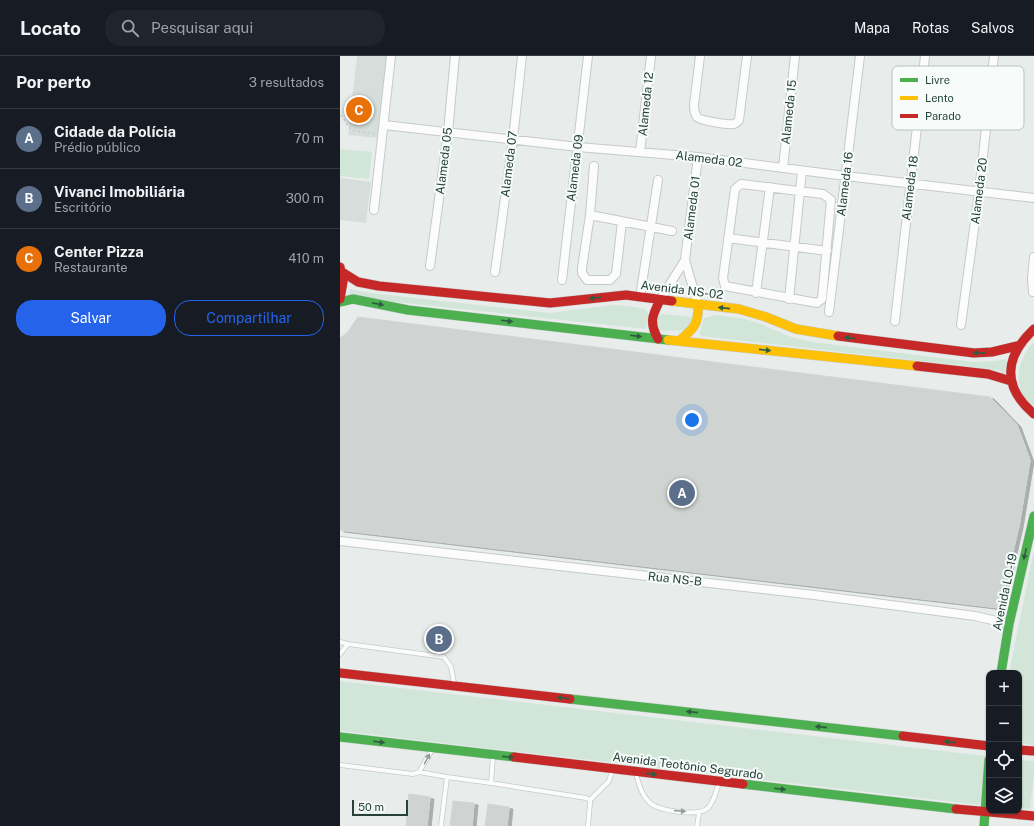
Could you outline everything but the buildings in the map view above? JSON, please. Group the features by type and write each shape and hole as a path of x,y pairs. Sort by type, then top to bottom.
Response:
{"main road":[{"name":"Avenida NS-02","path":"341,269 358,282 379,286 550,303 626,295 739,309 766,317 796,329 827,336 974,353 993,352 1017,346"},
{"path":"340,299 343,282 341,269"},
{"path":"340,302 353,299 408,310 658,339 988,374 1011,381"},
{"path":"658,339 652,328 651,322 660,300"},
{"path":"678,341 698,323 698,305"},
{"path":"1034,329 1024,337 1017,346 1012,357 1010,369 1011,381 1017,396 1027,409 1034,414"},
{"name":"Avenida LO-19","path":"1001,670 1009,624 1034,516"},
{"path":"340,673 986,746"},
{"name":"Avenida Teotônio Segurado","path":"340,737 720,782 985,812 1034,816"},
{"path":"1022,750 1034,751"},
{"path":"984,826 988,778"}],"street":[{"path":"374,210 392,56"},
{"name":"Alameda 05","path":"430,266 448,132 455,56"},
{"name":"Alameda 07","path":"495,272 513,139 522,56"},
{"name":"Alameda 09","path":"562,280 588,56"},
{"name":"Alameda 12","path":"640,152 651,56"},
{"path":"700,56 694,105 696,116 702,120 730,124 737,123 740,120 747,56"},
{"name":"Alameda 15","path":"783,168 796,56"},
{"name":"Alameda 16","path":"829,312 860,56"},
{"name":"Alameda 18","path":"924,66 925,56"},
{"name":"Alameda 20","path":"993,66 994,56"},
{"name":"Alameda 02","path":"384,125 578,147 698,157 802,171 1034,198"},
{"name":"Alameda 18","path":"895,320 917,130"},
{"name":"Alameda 20","path":"962,325 986,130"},
{"name":"Alameda 01","path":"698,157 685,260 698,305"},
{"path":"594,166 590,215 582,268 582,273 587,280 610,280 616,274 622,222"},
{"path":"789,298 802,171"},
{"path":"640,297 652,227 658,180"},
{"path":"741,184 770,187 823,194 831,200 822,299 817,303 756,293 725,286 723,278 735,189 741,184"},
{"path":"756,293 770,187"},
{"path":"590,215 672,231"},
{"path":"728,238 827,251"},
{"path":"1034,257 1032,280 1034,292"},
{"name":"Alameda 01","path":"660,300 685,260"},
{"name":"Rua NS-B","path":"340,541 821,596 975,616 1009,624"}],"lane":[{"path":"340,642 444,658 451,667 455,686"},
{"path":"340,654 348,644"},
{"path":"419,772 433,748"},
{"path":"490,783 493,755"},
{"path":"340,766 414,774 419,772 586,798 590,800"},
{"path":"588,826 590,800 609,781 612,769"},
{"path":"635,772 642,792 650,803 668,810 698,813 707,809 712,803 720,782"},
{"path":"441,826 447,777"},
{"path":"697,826 698,813"}],"path":[{"path":"342,115 351,130 363,133 383,134"}],"shaded area":[{"path":"357,56 387,56 377,138 348,135"},
{"path":"340,178 371,182 366,223 340,220"}],"green space":[{"path":"340,149 372,152 369,179 340,176"},
{"path":"350,289 370,293 550,313 611,305 630,306 644,309 648,312 646,329 349,297"},
{"path":"662,314 692,317 693,322 689,330 662,331 660,330 657,322 658,317"},
{"path":"716,315 745,319 791,337 813,342 973,362 1007,359 1005,374 999,371 983,368 701,336 699,334 704,318"},
{"path":"1034,342 1034,406 1027,400 1022,392 1019,384 1019,375 1023,357"},
{"path":"1034,550 1034,745 1022,743 1022,670 1010,670"},
{"path":"340,681 986,756 980,805 340,731"},
{"path":"1022,760 1034,761 1034,776 1030,809 1022,808"}],"traffic: fast":[{"path":"340,302 353,299 408,310 668,340"},
{"path":"1001,670 1009,624 1034,516"},
{"path":"570,699 903,736"},
{"path":"340,737 514,757"},
{"path":"984,826 988,778"},
{"path":"743,784 956,809"}],"traffic: slow":[{"path":"672,301 739,309 766,317 796,329 838,336"},
{"path":"679,341 694,326 698,312 698,305"},
{"path":"668,340 917,366"}],"traffic: jam":[{"path":"340,267 343,282 340,299"},
{"path":"342,272 358,282 379,286 550,303 626,295 672,301"},
{"path":"658,339 653,328 653,315 660,300"},
{"path":"1034,329 1017,350 1012,361 1011,372 1012,383 1016,393 1034,414"},
{"path":"838,336 974,353 992,352 1017,346"},
{"path":"917,366 988,374 1011,381"},
{"path":"340,673 570,699"},
{"path":"903,736 986,746"},
{"path":"1022,750 1034,751"},
{"path":"514,757 743,784"},
{"path":"956,809 1034,816"}],"place":[{"name":"Center Pizza","path":"359,110"},
{"name":"Cidade da Polícia","path":"682,493"},
{"name":"Vivanci Imobiliária","path":"439,639"}]}
